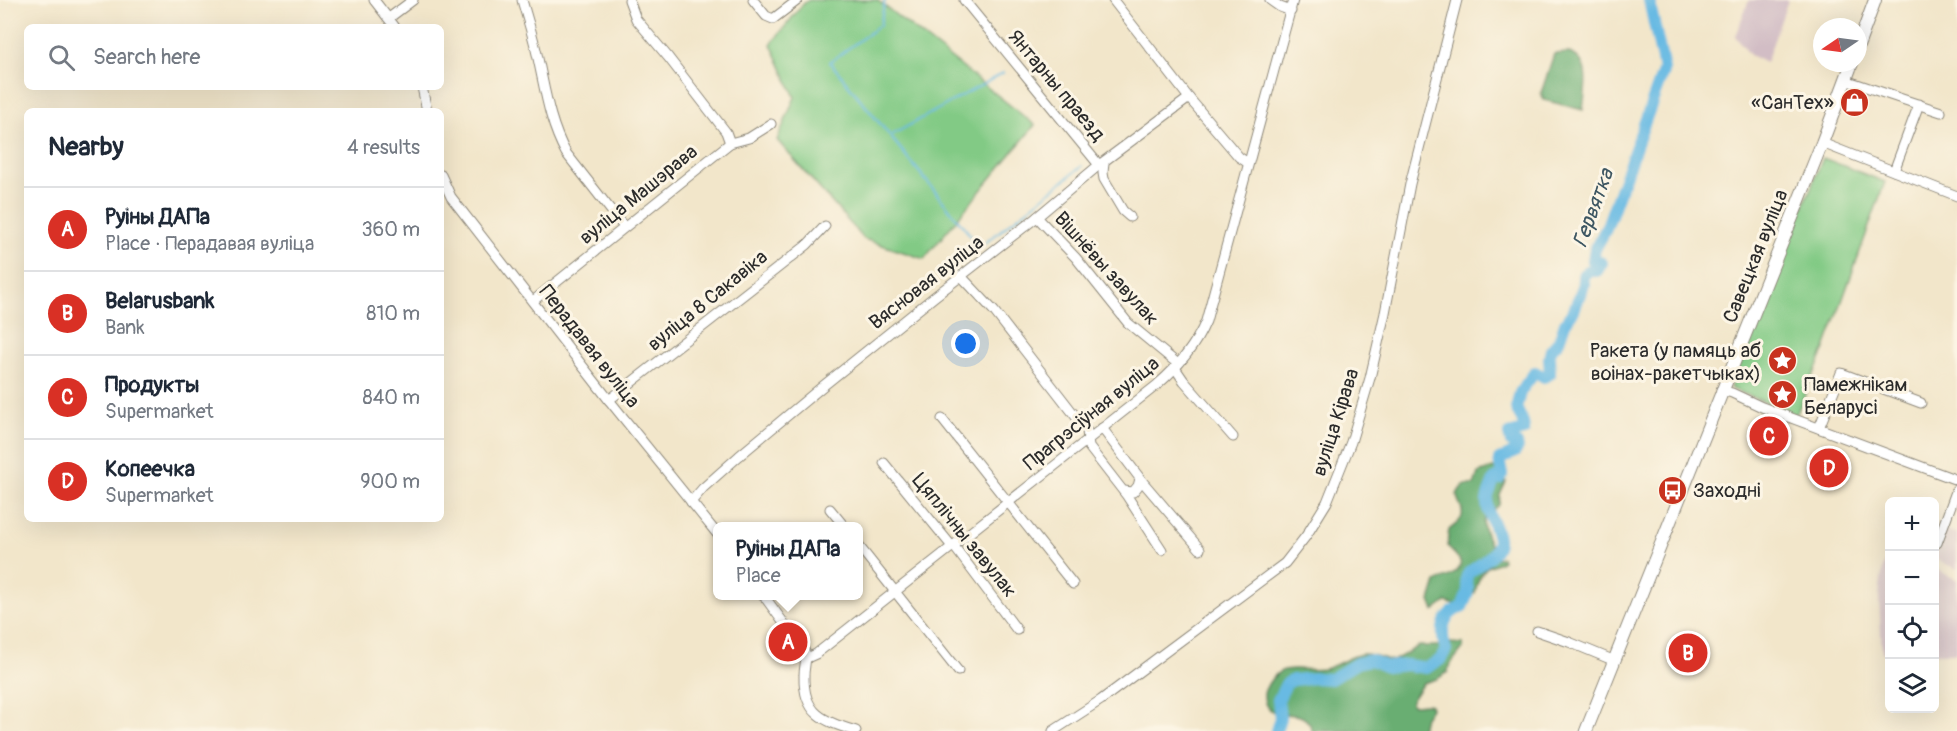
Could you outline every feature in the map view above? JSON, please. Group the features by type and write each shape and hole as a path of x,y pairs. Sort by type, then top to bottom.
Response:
{"main road":[{"path":"1867,22 1875,0"},
{"name":"Савецкая вуліца","path":"1586,731 1822,143 1848,72"}],"street":[{"path":"374,0 393,24"},
{"path":"389,18 413,0"},
{"path":"522,0 537,55 546,102 560,142 572,161 624,227"},
{"path":"629,0 636,19 726,132 730,143"},
{"path":"753,0 770,18 776,18 798,0"},
{"name":"Янтарны праезд","path":"964,0 1101,163"},
{"path":"1113,0 1190,98 1239,157 1248,163"},
{"path":"1270,0 1280,7 1291,10"},
{"name":"Прагрэсіўная вуліца","path":"807,658 816,654 1157,385 1177,366 1199,337 1206,321 1293,0"},
{"name":"вуліца Кірава","path":"1053,731 1101,700 1285,563 1306,536 1327,502 1351,442 1370,378 1410,184 1457,0"},
{"path":"1845,80 1941,112"},
{"path":"423,90 426,108"},
{"name":"Вясновая вуліца","path":"691,502 703,488 739,456 822,386 1038,217 1101,163 1190,98"},
{"path":"1894,171 1919,104"},
{"name":"вуліца Машэрава","path":"533,301 730,143 749,138 771,124"},
{"path":"1822,143 1957,196"},
{"path":"1101,163 1104,179 1123,211 1130,217"},
{"name":"Перадавая вуліца","path":"444,182 450,196 713,531"},
{"name":"Вішнёвы завулак","path":"1038,217 1076,258 1128,323 1177,366 1184,381 1233,437"},
{"name":"вуліца 8 Сакавіка","path":"609,400 807,245 825,226"},
{"path":"961,276 994,311 1087,431 1089,447 1124,491 1162,550"},
{"path":"1819,428 1841,373 1921,403"},
{"path":"1721,390 1957,480"},
{"path":"942,419 1073,584"},
{"path":"1102,428 1140,479 1200,549"},
{"name":"Цяплічны завулак","path":"884,463 1017,630"},
{"path":"1124,491 1133,492 1140,479"},
{"path":"1939,538 1957,489"},
{"path":"830,509 841,522"},
{"path":"863,551 958,671"},
{"path":"767,600 802,646 807,658 804,684 816,713 823,720 856,731"},
{"path":"1537,632 1615,661"}],"shaded area":[{"path":"1749,0 1788,0 1766,63 1750,55 1735,36"},
{"path":"1939,531 1957,533 1957,569 1939,561"},
{"path":"1885,562 1885,653 1882,653 1879,596"},
{"path":"1939,571 1957,580 1957,653 1939,653"}],"green space":[{"path":"809,0 877,0 1035,125 924,259 864,239 777,140 795,97 771,44 803,4"},
{"path":"1569,53 1582,62 1585,69 1583,110 1544,100 1541,93 1554,54"},
{"path":"1823,158 1885,182 1824,351 1796,415 1730,388"},
{"path":"1493,468 1502,472 1506,482 1500,495 1499,505 1484,518 1484,530 1491,547 1483,558 1486,560 1502,557 1503,560 1483,571 1475,593 1459,606 1446,602 1434,611 1430,601 1436,582 1455,573 1461,564 1447,542 1449,530 1459,522 1462,516 1457,494 1464,485 1474,485 1478,473"},
{"path":"1463,644 1463,648 1449,666 1448,672 1437,679 1423,683 1411,701 1413,705 1425,704 1430,705 1431,708 1423,720 1421,731 1312,731 1304,718 1276,713 1271,711 1265,703 1265,690 1271,680 1283,670 1324,669 1362,654 1393,661 1419,646"}],"waterway":[{"path":"885,0 880,25 830,62 980,247 1082,166"},
{"name":"Гервятка","path":"1276,731 1280,718 1278,700 1286,684 1293,680 1331,679 1357,663 1371,660 1387,667 1407,665 1426,668 1440,660 1446,650 1443,637 1444,625 1446,619 1462,607 1468,592 1467,576 1492,554 1498,544 1497,534 1487,507 1487,499 1494,480 1500,479 1502,475 1499,460 1518,448 1517,444 1511,442 1509,434 1524,430 1516,408 1520,393 1535,372 1544,377 1550,374 1551,350 1559,341 1565,323 1574,310 1584,284 1583,276 1588,271 1597,271 1602,263 1597,264 1593,261 1595,249 1606,229 1664,69 1649,0"},
{"path":"890,136 1003,73"}],"place":[{"name":"«СанТех»","path":"1855,102"},
{"name":"Ракета (у памяць аб воінах-ракетчыках)","path":"1782,361"},
{"name":"Памежнікам Беларусі","path":"1783,395"},
{"name":"Продукты","path":"1769,436"},
{"name":"Копеечка","path":"1829,468"},
{"name":"Заходні","path":"1672,490"},
{"name":"Руіны ДАПа","path":"788,642"},
{"name":"Belarusbank","path":"1688,653"}]}
